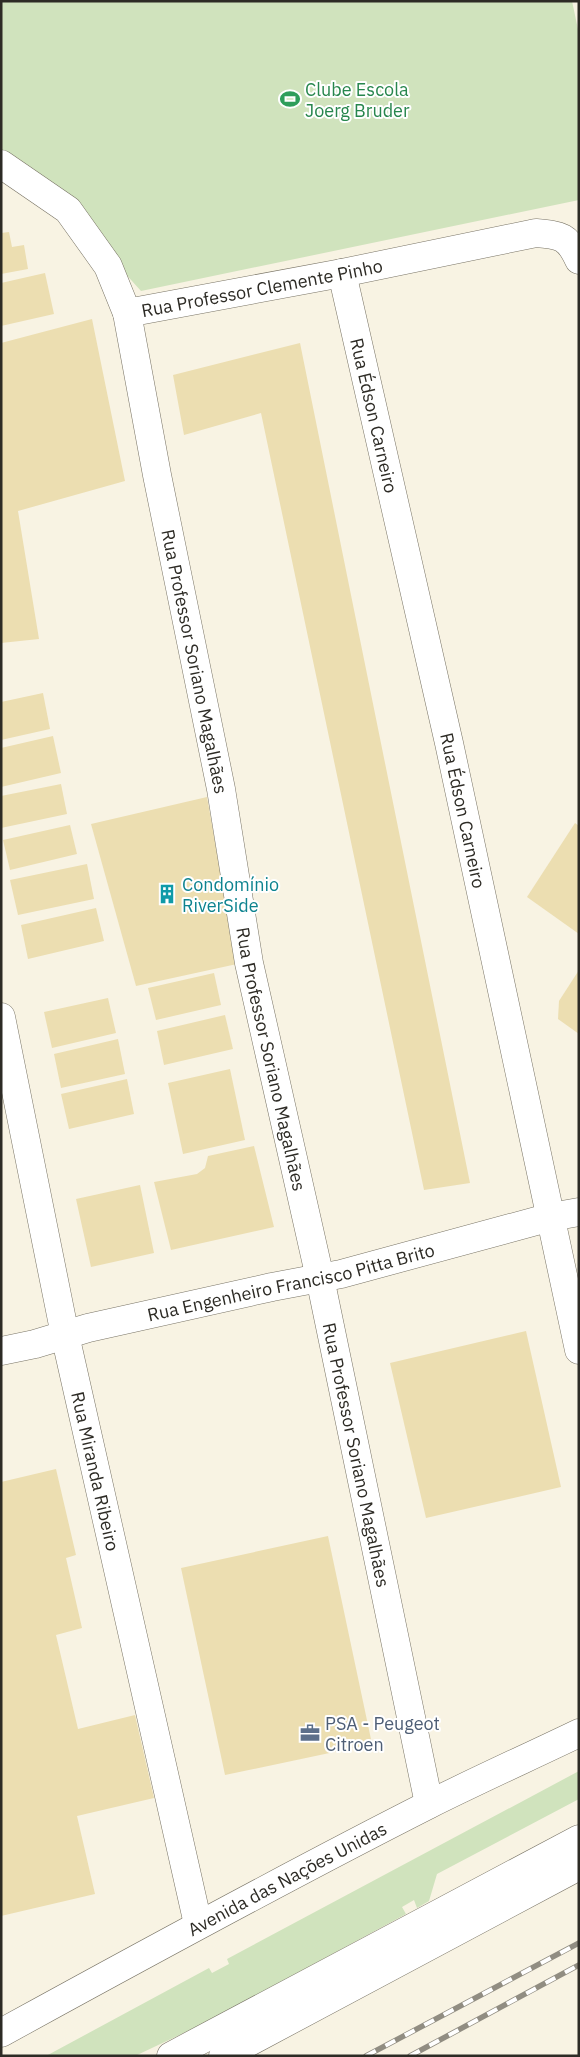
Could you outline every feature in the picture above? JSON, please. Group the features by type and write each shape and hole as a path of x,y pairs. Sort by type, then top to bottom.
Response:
{"main road":[{"name":"Rua Professor Clemente Pinho","path":"1,164 68,210 108,266 127,313 342,273 536,233 557,234 571,243 579,260"},
{"name":"Rua Édson Carneiro","path":"342,273 449,743 579,1350"},
{"name":"Rua Professor Soriano Magalhães","path":"127,313 159,485 221,789 249,963 320,1278 429,1804"},
{"name":"Rua Miranda Ribeiro","path":"1,1017 65,1335 198,1924"},
{"name":"Rua Engenheiro Francisco Pitta Brito","path":"1,1351 35,1344 88,1328 341,1274 551,1217 579,1212"},
{"name":"Avenida das Nações Unidas","path":"1,2033 198,1924 429,1804 579,1733"},
{"path":"171,2056 579,1838"},
{"path":"223,2056 579,1866"}],"green space":[{"name":"Clube Escola Joerg Bruder","path":"1,1 572,1 579,34 579,200 141,291 68,210 1,164"},
{"path":"579,1771 579,1799 437,1874 429,1901 417,1908 414,1900 402,1907 406,1914 209,2021 135,2056 46,2056 209,1968 212,1973 229,1964 227,1959"}],"building":[{"path":"9,232 12,247 24,245 28,269 1,274 1,233"},
{"path":"45,273 54,314 1,326 1,283"},
{"path":"92,319 125,481 18,511 39,639 1,643 1,343"},
{"path":"300,343 470,1183 424,1190 261,413 184,435 173,375"},
{"path":"43,693 50,729 1,740 1,702"},
{"path":"53,736 61,773 1,787 1,748"},
{"path":"61,784 67,814 1,828 1,796"},
{"name":"Condomínio RiverSide","path":"207,797 237,964 136,986 91,824"},
{"path":"575,823 579,826 579,934 527,897"},
{"path":"70,825 77,854 10,870 3,840"},
{"path":"87,864 94,899 18,915 10,880"},
{"path":"96,908 104,941 28,959 21,925"},
{"path":"579,970 579,1034 558,1019 559,1001"},
{"path":"214,973 221,1005 156,1020 148,988"},
{"path":"108,998 116,1033 52,1048 44,1012"},
{"path":"225,1015 233,1049 164,1065 157,1031"},
{"path":"118,1039 125,1074 61,1088 54,1054"},
{"path":"230,1069 245,1140 183,1154 168,1083"},
{"path":"127,1079 134,1114 69,1129 61,1094"},
{"path":"254,1146 274,1227 171,1250 154,1182 197,1174 205,1168 208,1156"},
{"path":"140,1185 154,1253 91,1267 76,1199"},
{"path":"526,1331 561,1487 426,1518 390,1363"},
{"path":"56,1469 76,1555 66,1558 82,1628 56,1635 78,1729 135,1715 154,1798 77,1816 95,1894 1,1916 1,1482"},
{"path":"328,1536 372,1744 225,1775 181,1568"}],"railway":[{"path":"366,2056 579,1943"},
{"path":"410,2056 579,1965"}],"place":[{"name":"Clube Escola Joerg Bruder","path":"290,99"},
{"name":"Condomínio RiverSide","path":"167,894"},
{"name":"PSA - Peugeot Citroen","path":"310,1733"}]}
